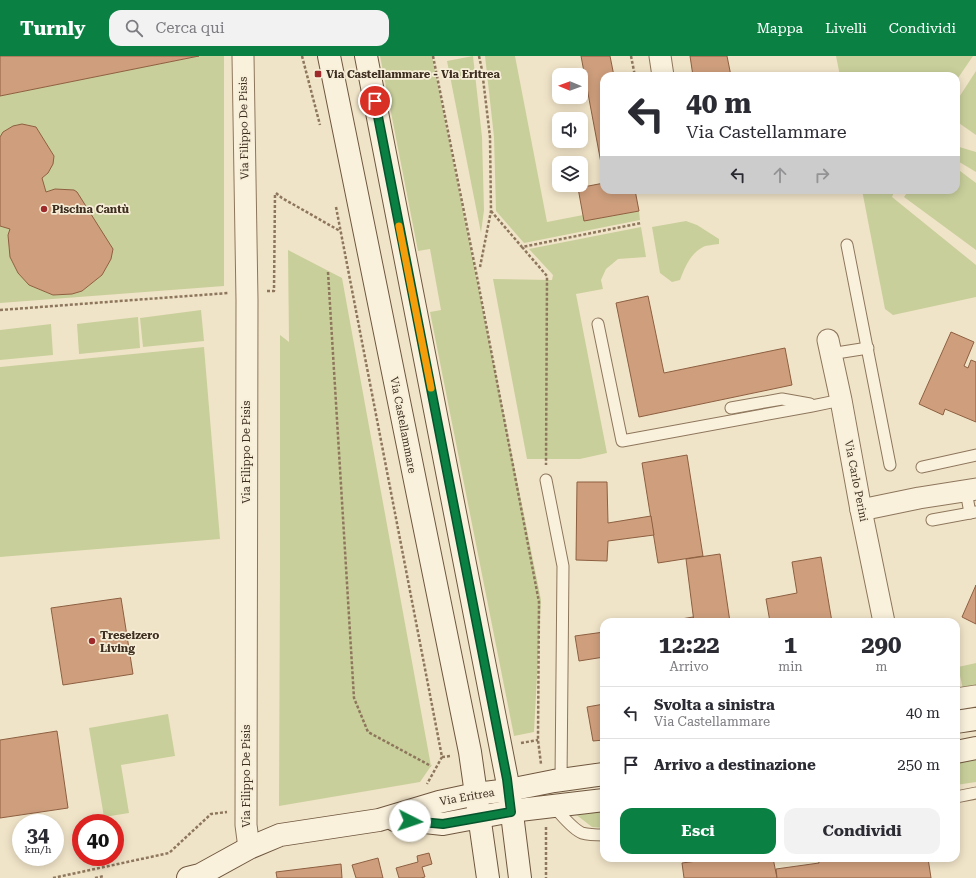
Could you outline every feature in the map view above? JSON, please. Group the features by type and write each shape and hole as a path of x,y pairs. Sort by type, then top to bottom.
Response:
{"street":[{"name":"Via Filippo De Pisis","path":"243,56 247,300 246,818 249,848"},
{"name":"Via Castellammare","path":"329,56 470,752 488,878"},
{"path":"366,56 509,790 520,878"},
{"path":"660,56 662,72"},
{"name":"Via Carlo Perini","path":"829,347 841,400 883,618"},
{"path":"862,510 919,498 971,490"},
{"path":"960,698 976,696"},
{"path":"960,721 976,719"},
{"path":"960,751 976,748"},
{"name":"Via Eritrea","path":"188,878 200,875 249,848 280,835 379,820 439,802 476,794 600,775"},
{"name":"Via Eritrea","path":"379,820 443,824 511,812 550,815 600,801"}],"lane":[{"path":"847,245 890,465"},
{"path":"598,324 622,441 816,406 841,400"},
{"path":"829,347 868,348"},
{"path":"731,408 782,399 816,406"},
{"path":"922,467 976,456"},
{"path":"546,480 563,566 561,780"},
{"path":"932,520 973,512 971,490"},
{"path":"960,796 976,793"},
{"path":"550,815 581,832 600,835"}],"path":[{"path":"302,56 321,130"},
{"path":"433,56 477,274 539,602 538,740 541,766"},
{"path":"479,56 490,137 491,211 480,267"},
{"path":"631,56 634,72"},
{"path":"260,292 274,291 275,193 341,232"},
{"path":"336,203 442,758 426,784"},
{"path":"491,211 547,276 546,468"},
{"path":"522,247 641,223"},
{"path":"328,272 354,698 368,732 431,766"},
{"path":"0,310 234,293"},
{"path":"53,878 169,853 211,814 229,812"},
{"path":"546,878 550,815"},
{"path":"95,878 104,876"}],"green space":[{"path":"199,56 224,56 224,286 0,303 0,226 10,229 8,235 10,257 18,273 29,285 53,295 72,294 82,291 102,275 111,259 113,249 56,189 46,192 42,178 49,171 54,156 36,127 21,125 12,127 0,137 0,96"},
{"path":"380,56 432,56 541,600 534,732 514,736 430,312 441,310 430,249 418,251"},
{"path":"473,56 482,137 484,210 481,233 447,61"},
{"path":"485,56 515,56 547,222 583,215 584,221 639,211 640,220 524,243 496,211 494,137"},
{"path":"836,56 973,56 960,75 960,72 839,72"},
{"path":"976,71 976,135 960,124 960,96"},
{"path":"960,147 976,152 976,172 960,162"},
{"path":"960,171 976,183 976,250 904,197 906,194 960,194"},
{"path":"863,194 893,194 892,197 976,265 976,297 893,315 885,309"},
{"path":"686,221 697,225 719,239 719,244 705,246 698,250 688,261 680,280 672,282 660,273 652,227"},
{"path":"641,227 646,257 618,259 606,269 601,280 603,289 576,294 607,453 580,459 527,459 493,279 552,280 553,275 529,249"},
{"path":"288,250 342,278 431,766 420,782 279,806 280,335 289,342"},
{"path":"201,310 204,341 143,347 140,318"},
{"path":"138,317 140,348 79,354 77,324"},
{"path":"51,324 53,355 0,360 0,330"},
{"path":"204,347 220,539 0,557 0,367"},
{"path":"976,663 976,686 963,689 960,676 960,667"},
{"path":"168,714 175,756 121,765 129,813 103,814 89,728"},
{"path":"976,756 976,782 960,784 960,758"},
{"path":"600,810 600,828 592,827 574,813"}],"building":[{"path":"0,56 199,56 0,96"},
{"path":"581,56 610,56 613,72 600,72 600,158 588,93 588,68 583,68"},
{"path":"690,56 727,56 730,72 692,72"},
{"name":"Piscina Cantù","path":"22,124 36,127 54,156 53,164 48,173 42,178 46,192 55,189 74,190 77,192 113,249 111,259 102,275 82,291 72,294 53,295 29,285 18,273 10,257 8,235 10,229 0,226 0,137 3,132 13,126"},
{"path":"600,184 600,194 636,194 639,211 584,221 579,192 588,192 588,186"},
{"path":"648,296 664,373 785,348 792,385 639,417 616,303"},
{"path":"951,332 974,342 964,366 968,368 971,360 976,362 976,422 945,409 943,415 919,404"},
{"path":"687,455 703,556 658,563 642,463"},
{"path":"577,482 607,482 608,523 651,516 654,535 608,541 607,561 576,560"},
{"path":"720,554 729,618 693,618 686,559"},
{"path":"821,557 831,618 769,618 766,599 797,593 792,562"},
{"path":"976,585 976,624 962,617"},
{"name":"Treseizero Living","path":"121,598 133,674 63,685 51,608"},
{"path":"600,633 600,658 579,661 575,636"},
{"path":"600,705 600,740 593,741 587,707"},
{"path":"57,731 68,808 27,814 12,814 12,816 0,818 0,740"},
{"path":"429,853 432,864 422,867 425,877 399,878 396,868 418,862 417,856"},
{"path":"378,858 383,878 356,878 352,865"},
{"path":"774,862 777,878 684,878 682,863"},
{"path":"929,862 931,878 777,878 776,869 819,863"},
{"path":"341,864 342,878 277,878 276,872"}],"slow traffic":[{"path":"399,226 431,388"}],"place":[{"name":"Via Castellammare - Via Eritrea","path":"318,74"},
{"name":"Piscina Cantù","path":"44,209"},
{"name":"Treseizero Living","path":"92,641"}],"route":[{"path":"375,101 507,779 511,812 443,824 410,821"}]}
